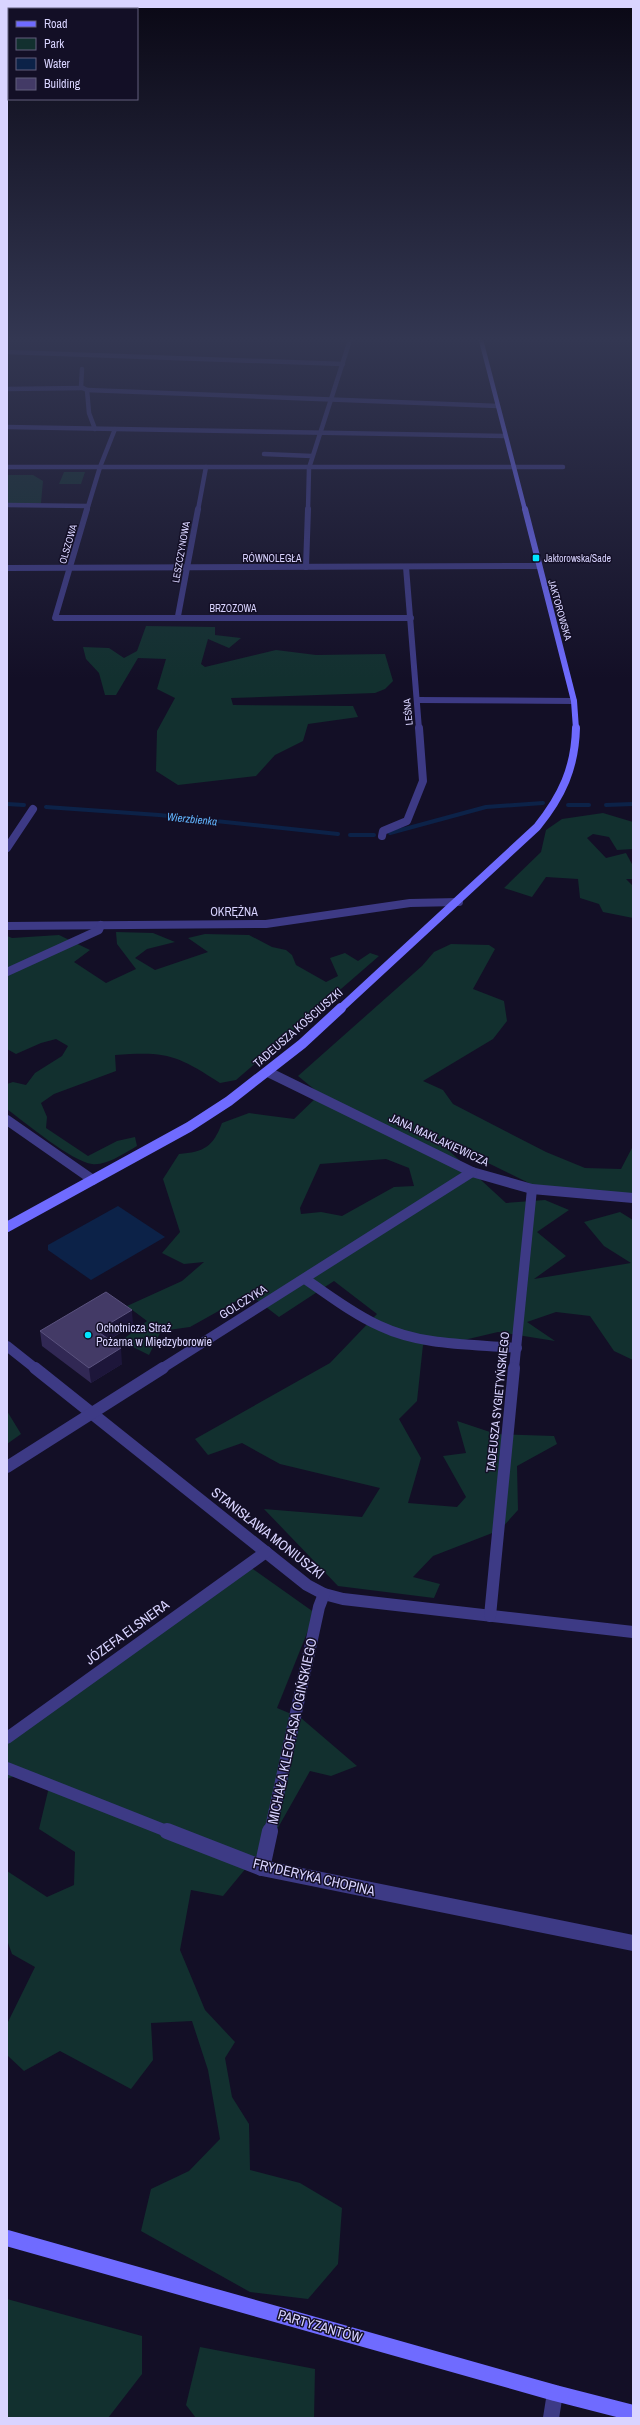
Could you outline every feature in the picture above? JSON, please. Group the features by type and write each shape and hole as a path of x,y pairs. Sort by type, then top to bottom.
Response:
{"main road":[{"name":"JAKTOROWSKA","path":"509,453 574,701 578,733 577,747 562,793"},
{"name":"TADEUSZA KOŚCIUSZKI","path":"7,1227 189,1127 268,1072 302,1044 459,902 538,827 562,793"},
{"name":"PARTYZANTÓW","path":"7,2238 555,2393 633,2413"}],"street":[{"name":"OLSZOWA","path":"55,618 71,568 88,506 105,453"},
{"path":"264,454 312,456 308,468 306,567"},
{"path":"7,467 563,468"},
{"name":"LESZCZYNOWA","path":"178,616 206,467"},
{"path":"7,506 88,506"},
{"name":"RÓWNOLEGŁA","path":"7,568 538,566"},
{"name":"LEŚNA","path":"382,836 383,831 407,821 423,782 406,567"},
{"name":"BRZOZOWA","path":"55,618 178,616 411,618"},
{"path":"417,700 574,701"},
{"path":"7,848 33,809"},
{"name":"OKRĘŻNA","path":"7,926 266,924 290,922 401,903 433,900 459,902"},
{"path":"7,972 99,930 100,925"},
{"name":"JANA MAKLAKIEWICZA","path":"268,1072 472,1172 532,1189 633,1198"},
{"path":"7,1120 93,1180"},
{"name":"GOLCZYKA","path":"7,1467 472,1172"},
{"name":"TADEUSZA SYGIETYŃSKIEGO","path":"490,1616 532,1189"},
{"path":"305,1279 364,1318 392,1331 422,1339 516,1348"},
{"name":"STANISŁAWA MONIUSZKI","path":"7,1346 307,1585 324,1594 343,1599 633,1632"},
{"name":"JÓZEFA ELSNERA","path":"7,1738 266,1552"},
{"name":"MICHAŁA KLEOFASA OGIŃSKIEGO","path":"262,1868 319,1607 324,1594"},
{"name":"FRYDERYKA CHOPINA","path":"7,1768 262,1868 633,1943"},
{"path":"551,2418 555,2393"}],"green space":[{"path":"64,472 85,472 81,484 59,484"},
{"path":"7,475 33,475 43,481 41,503 7,503"},
{"path":"146,626 215,627 215,635 241,638 229,648 208,639 201,664 205,667 276,650 316,655 385,654 393,681 385,689 375,693 231,698 233,705 353,706 358,717 308,724 303,741 275,755 256,776 178,785 156,771 157,731 175,698 157,689 166,659 138,658 116,695 105,695 99,673 86,659 83,647 109,648 124,658 137,651"},
{"path":"603,813 633,822 633,849 617,850 609,837 593,834 587,838 606,858 626,853 633,866 633,879 626,879 633,886 633,918 603,912 599,904 580,898 578,879 546,877 532,897 504,888 541,852 546,830 562,819"},
{"path":"116,932 153,933 175,942 147,949 135,958 155,970 208,952 188,938 205,934 249,935 272,947 286,950 292,955 296,965 326,982 338,976 330,958 345,953 358,961 370,953 379,956 236,1080 220,1083 193,1066 171,1057 147,1054 115,1055 116,1071 54,1094 41,1103 47,1117 46,1128 88,1156 117,1141 135,1137 137,1146 109,1161 92,1164 84,1162 61,1149 36,1132 7,1109 7,1084 13,1082 26,1085 35,1073 62,1056 68,1046 56,1039 41,1043 16,1054 7,1049 7,936 12,938 59,935 90,950 74,962 106,983 136,969 117,944"},
{"path":"451,944 489,945 495,949 473,989 504,1001 507,1021 493,1039 423,1081 443,1090 453,1104 546,1152 585,1168 621,1169 633,1146 633,1196 537,1187 433,1136 506,1203 545,1200 569,1210 537,1232 566,1256 534,1279 631,1263 604,1246 584,1222 620,1212 633,1220 633,1360 614,1351 590,1316 556,1312 527,1322 555,1341 498,1332 447,1344 423,1345 417,1401 399,1419 421,1458 408,1503 457,1507 466,1497 443,1456 466,1453 457,1421 496,1434 554,1436 557,1444 517,1466 518,1510 500,1530 433,1556 413,1577 440,1584 434,1598 338,1586 264,1509 362,1517 380,1488 280,1464 242,1443 208,1455 195,1439 330,1363 377,1314 334,1281 279,1317 249,1294 190,1327 161,1331 149,1355 121,1341 147,1321 127,1306 182,1281 204,1262 184,1264 162,1253 180,1232 163,1179 179,1154 201,1150 215,1138 222,1123 249,1113 294,1119 320,1094 298,1076 422,966 434,952","holes":["386,1159 409,1168 414,1186 394,1187 342,1216 321,1212 301,1214 300,1208 320,1164"]},
{"path":"7,1411 21,1434 7,1444"},
{"path":"250,1567 315,1613 277,1708 301,1718 357,1766 331,1776 310,1771 275,1833 223,1896 191,1890 180,1950 205,2010 235,2042 225,2058 232,2097 249,2124 250,2170 300,2183 342,2208 338,2264 308,2299 250,2292 141,2231 151,2189 189,2171 220,2139 208,2070 192,2021 151,2023 153,2060 131,2089 60,2051 24,2071 7,2055 7,2024 35,1967 12,1954 7,1940 7,1871 47,1897 74,1885 75,1852 39,1829 49,1787 22,1773 7,1779 7,1739"},
{"path":"7,2299 142,2336 142,2374 108,2418 7,2418"},
{"path":"200,2347 315,2369 314,2418 196,2418 186,2405"}],"water":[{"path":"118,1206 165,1237 91,1280 48,1250 48,1245"}],"building":[{"path":"106,1292 132,1310 97,1331 121,1348 89,1368 40,1331"}],"waterway":[{"name":"Wierzbienka","path":"390,833 486,807 543,803"},
{"name":"Wierzbienka","path":"7,804 24,805"},
{"name":"Wierzbienka","path":"606,805 633,804"},
{"name":"Wierzbienka","path":"568,805 589,805"},
{"name":"Wierzbienka","path":"46,807 159,815 338,834"},
{"name":"Wierzbienka","path":"350,835 374,835"}],"place":[{"name":"Jaktorowska/Sade","path":"536,558"},
{"name":"Ochotnicza Straż Pożarna w Międzyborowie","path":"88,1335"}]}
